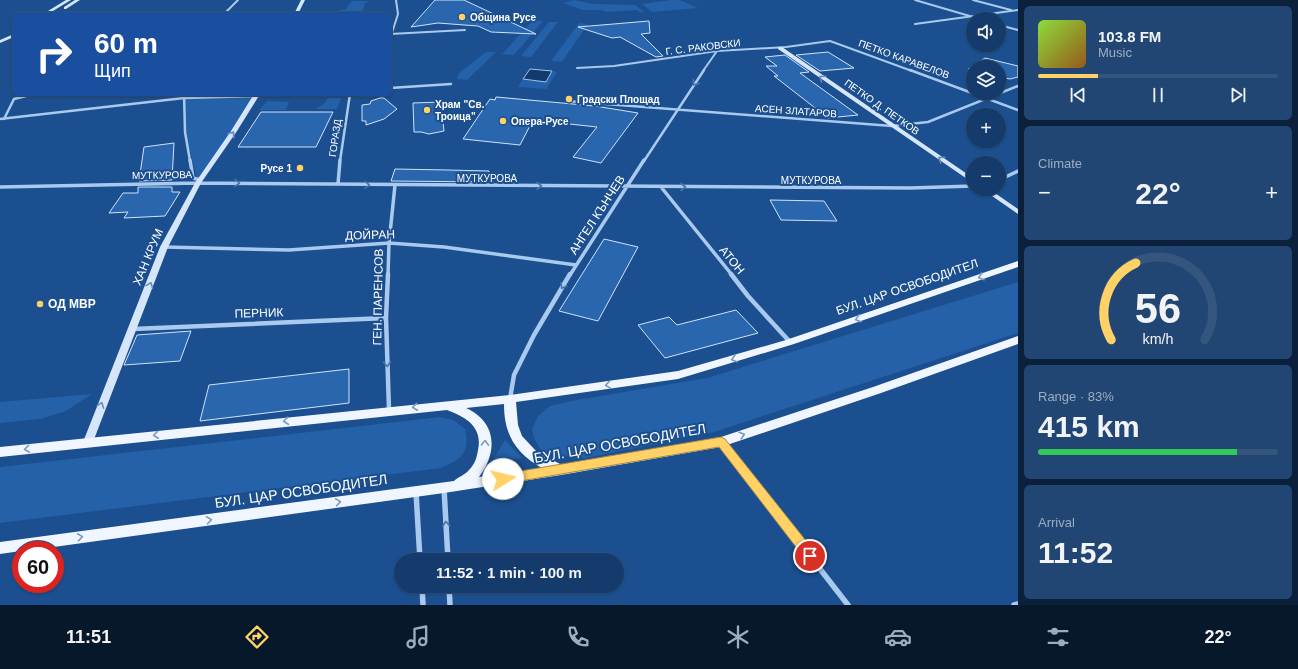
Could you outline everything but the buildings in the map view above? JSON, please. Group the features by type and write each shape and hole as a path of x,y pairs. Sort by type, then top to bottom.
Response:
{"main road":[{"path":"48,12 69,0"},
{"path":"57,12 78,0"},
{"path":"297,12 304,0"},
{"path":"0,36 12,30"},
{"path":"0,42 12,36"},
{"name":"ПЕТКО Д. ПЕТКОВ","path":"780,48 966,176"},
{"name":"ХАН КРУМ","path":"88,442 164,247 199,181 234,131 255,96"},
{"path":"995,196 1018,212"},
{"name":"БУЛ. ЦАР ОСВОБОДИТЕЛ","path":"0,452 510,398 678,375 790,342 1018,264"},
{"name":"БУЛ. ЦАР ОСВОБОДИТЕЛ","path":"0,548 444,488 561,470 721,442 877,390 1018,340"},
{"path":"510,398 513,432 520,442 533,456 547,465 561,470"},
{"path":"443,404 463,411 481,425 485,433 486,447 479,468 469,479 444,488"}],"street":[{"path":"226,12 238,0"},
{"path":"392,31 399,5 396,0"},
{"path":"915,0 966,14"},
{"path":"973,0 1014,10"},
{"path":"1000,12 1018,10"},
{"path":"916,24 966,17"},
{"path":"1006,27 1018,30"},
{"path":"392,34 465,30"},
{"name":"Г. С. РАКОВСКИ","path":"577,68 614,66 717,51 780,48 830,41"},
{"name":"ПЕТКО КАРАВЕЛОВ","path":"830,41 966,91"},
{"name":"АНГЕЛ КЪНЧЕВ","path":"510,398 514,375 534,336 576,265 717,51"},
{"path":"392,88 451,84"},
{"name":"АСЕН ЗЛАТАРОВ","path":"1006,91 1018,86"},
{"path":"4,119 14,99 26,96"},
{"path":"0,119 184,96 185,132 193,178 199,181"},
{"name":"ГОРАЗД","path":"338,184 342,141 350,96"},
{"name":"АСЕН ЗЛАТАРОВ","path":"567,101 892,126 928,122 985,100"},
{"name":"ПЕТКО КАРАВЕЛОВ","path":"991,100 1018,110"},
{"path":"1006,177 1018,171"},
{"name":"МУТКУРОВА","path":"0,187 199,181 395,185 628,187 910,188 966,186"},
{"name":"ГЕН. ПАРЕНСОВ","path":"389,410 386,318 389,243 395,185"},
{"name":"АТОН","path":"661,187 748,296 790,342"},
{"name":"ДОЙРАН","path":"164,247 289,250 389,243 444,247 576,265"},
{"name":"ПЕРНИК","path":"132,329 386,318"},
{"path":"721,442 848,605"},
{"path":"444,488 448,553"},
{"path":"416,492 420,553"},
{"path":"422,593 423,605"},
{"path":"449,593 450,605"},
{"path":"1014,605 1018,604"}],"shaded area":[{"path":"574,0 593,4 635,5 644,12 637,10 606,12 601,10 583,10 563,3"},
{"path":"680,0 698,8 652,12 642,4"},
{"path":"352,1 369,1 365,3 363,11 381,11 339,12 340,10 345,10"},
{"path":"533,20 543,21 514,55 502,54"},
{"path":"549,22 558,22 531,57 521,56"},
{"path":"579,23 588,24 562,62 551,61"},
{"path":"486,52 496,52 467,80 457,79 459,73"},
{"path":"530,69 552,71 546,82 523,79"},
{"path":"552,71 557,72 546,89 518,87 523,79 546,82"},
{"path":"255,96 198,183 185,132 184,98"},
{"path":"328,98 341,98 337,109 316,109 323,105"},
{"path":"267,101 289,102 286,110 259,110"},
{"path":"1018,282 1018,333 714,432 586,458 553,455 541,450 534,438 532,429 538,416 550,406 571,401 707,378"},
{"path":"92,394 66,411 40,419 0,423 0,402"},
{"path":"440,417 453,420 465,429 466,437 465,450 463,454 454,462 441,468 0,523 0,467"},
{"path":"505,440 522,458 491,463"}],"place":[{"name":"Община Русе","path":"462,17"},
{"name":"Градски Площад","path":"569,99"},
{"name":"Храм \"Св. Троица\"","path":"427,110"},
{"name":"Опера-Русе","path":"503,121"},
{"name":"Русе 1","path":"300,168"},
{"name":"ОД МВР","path":"40,304"}],"route":[{"path":"503,479 721,442 810,556"}]}
